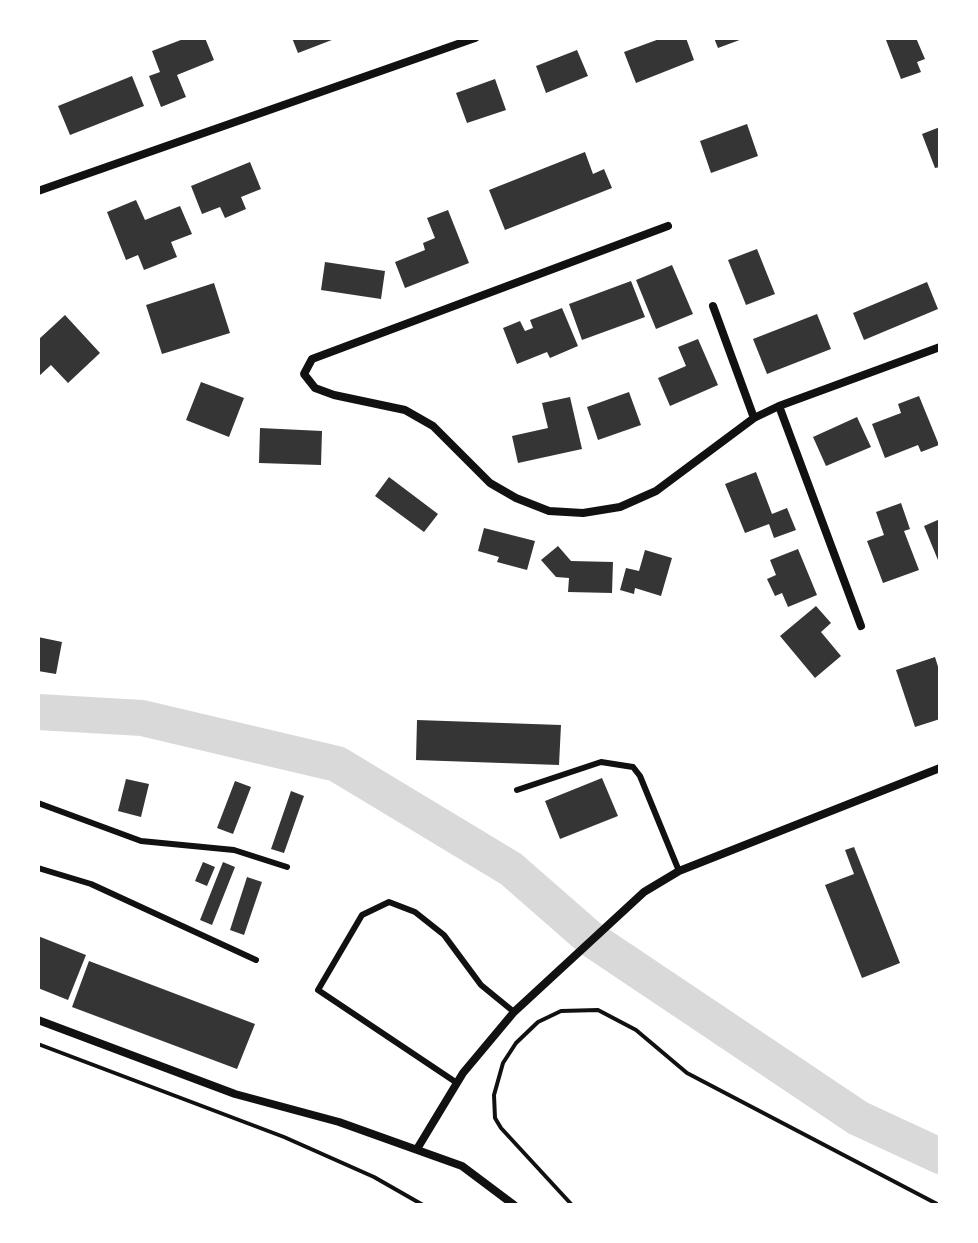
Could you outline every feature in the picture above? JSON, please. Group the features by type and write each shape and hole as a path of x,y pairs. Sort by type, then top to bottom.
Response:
{"street":[{"path":"38,191 475,38"},
{"path":"668,226 312,359 304,374 315,388 405,410 433,426 490,483 549,511 583,513 620,507 656,491 754,418 779,406 940,347"},
{"path":"713,306 754,418"},
{"path":"779,406 861,626"},
{"path":"417,1149 457,1083 514,1012 644,892 679,871 940,768"},
{"path":"38,1020 235,1094 339,1122 462,1166 514,1205"}],"lane":[{"path":"517,790 601,762 633,767 640,776 679,871"},
{"path":"38,803 141,841 234,850 287,867"},
{"path":"38,868 91,884 256,960"},
{"path":"457,1083 318,990 362,915 389,902 415,912 444,935 481,985 514,1012"}],"path":[{"path":"572,1205 501,1128 495,1118 494,1095 503,1063 516,1043 538,1022 561,1011 598,1010 636,1030 687,1073 939,1205"},
{"path":"38,1044 284,1137 374,1177 423,1205"}],"building":[{"path":"186,38 205,38 214,60 177,75 186,97 161,107 149,76 160,72 152,51"},
{"path":"292,38 337,38 298,53"},
{"path":"662,38 686,38 694,60 636,83 624,52"},
{"path":"714,38 745,38 718,48"},
{"path":"916,38 925,59 917,62 921,72 901,79 886,40"},
{"path":"577,50 588,76 546,93 536,66"},
{"path":"132,76 144,106 70,135 58,106"},
{"path":"495,79 506,110 467,123 456,93"},
{"path":"747,124 758,156 711,173 700,141"},
{"path":"940,127 940,167 935,168 922,134"},
{"path":"585,152 593,174 604,169 612,188 505,230 489,190"},
{"path":"250,162 261,189 241,197 246,209 225,218 220,207 202,214 191,186"},
{"path":"136,200 145,220 180,206 192,234 171,242 177,257 144,270 138,255 126,260 107,212"},
{"path":"448,210 469,263 405,288 395,262 425,250 423,243 435,238 427,218"},
{"path":"757,249 775,294 746,305 728,260"},
{"path":"325,262 385,271 381,299 321,290"},
{"path":"672,265 693,314 656,329 636,280"},
{"path":"631,281 645,317 582,340 569,304"},
{"path":"927,282 938,309 864,340 853,313"},
{"path":"214,283 230,333 162,354 146,305"},
{"path":"562,308 578,346 550,358 547,352 517,364 503,328 520,321 525,331 533,328 530,320"},
{"path":"817,314 831,349 767,374 753,339"},
{"path":"65,315 100,353 68,383 51,365 38,377 38,340"},
{"path":"698,339 718,385 670,406 658,378 686,366 678,347"},
{"path":"201,382 244,398 229,437 186,420"},
{"path":"629,392 641,425 598,440 587,407"},
{"path":"919,396 939,445 921,452 918,445 885,458 872,424 901,413 898,404"},
{"path":"570,397 582,449 518,463 512,436 548,428 542,403"},
{"path":"857,417 871,447 826,466 813,437"},
{"path":"260,428 322,431 321,465 259,463"},
{"path":"756,472 772,514 787,508 796,530 774,538 769,524 745,533 725,484"},
{"path":"389,477 438,514 424,532 375,496"},
{"path":"901,503 910,529 904,531 919,570 883,583 867,541 884,535 876,512"},
{"path":"940,519 940,565 924,526"},
{"path":"484,528 535,541 527,570 497,562 499,557 478,551"},
{"path":"558,546 571,561 613,562 612,593 568,592 569,578 556,577 541,560"},
{"path":"798,549 817,595 788,607 782,593 775,596 767,579 776,575 770,560"},
{"path":"645,550 672,558 661,596 635,588 634,594 620,590 626,568 639,571"},
{"path":"816,606 831,623 821,632 841,656 815,678 780,636"},
{"path":"38,637 62,642 56,674 38,671"},
{"path":"935,657 940,673 940,719 915,727 896,670"},
{"path":"417,720 561,725 559,765 416,760"},
{"path":"602,778 618,816 560,839 545,801"},
{"path":"126,779 149,784 141,817 118,811"},
{"path":"235,781 251,787 233,834 217,828"},
{"path":"291,791 304,796 284,853 271,849"},
{"path":"854,847 900,963 862,978 825,885 854,874 845,850"},
{"path":"203,862 215,867 207,886 195,881"},
{"path":"223,862 235,867 212,925 200,920"},
{"path":"247,877 262,882 244,935 230,930"},
{"path":"38,936 86,955 68,1000 38,988"},
{"path":"89,961 255,1024 237,1069 72,1007"}],"waterway":[{"path":"38,712 142,718 337,764 511,869 591,939 858,1118 940,1156"}]}
